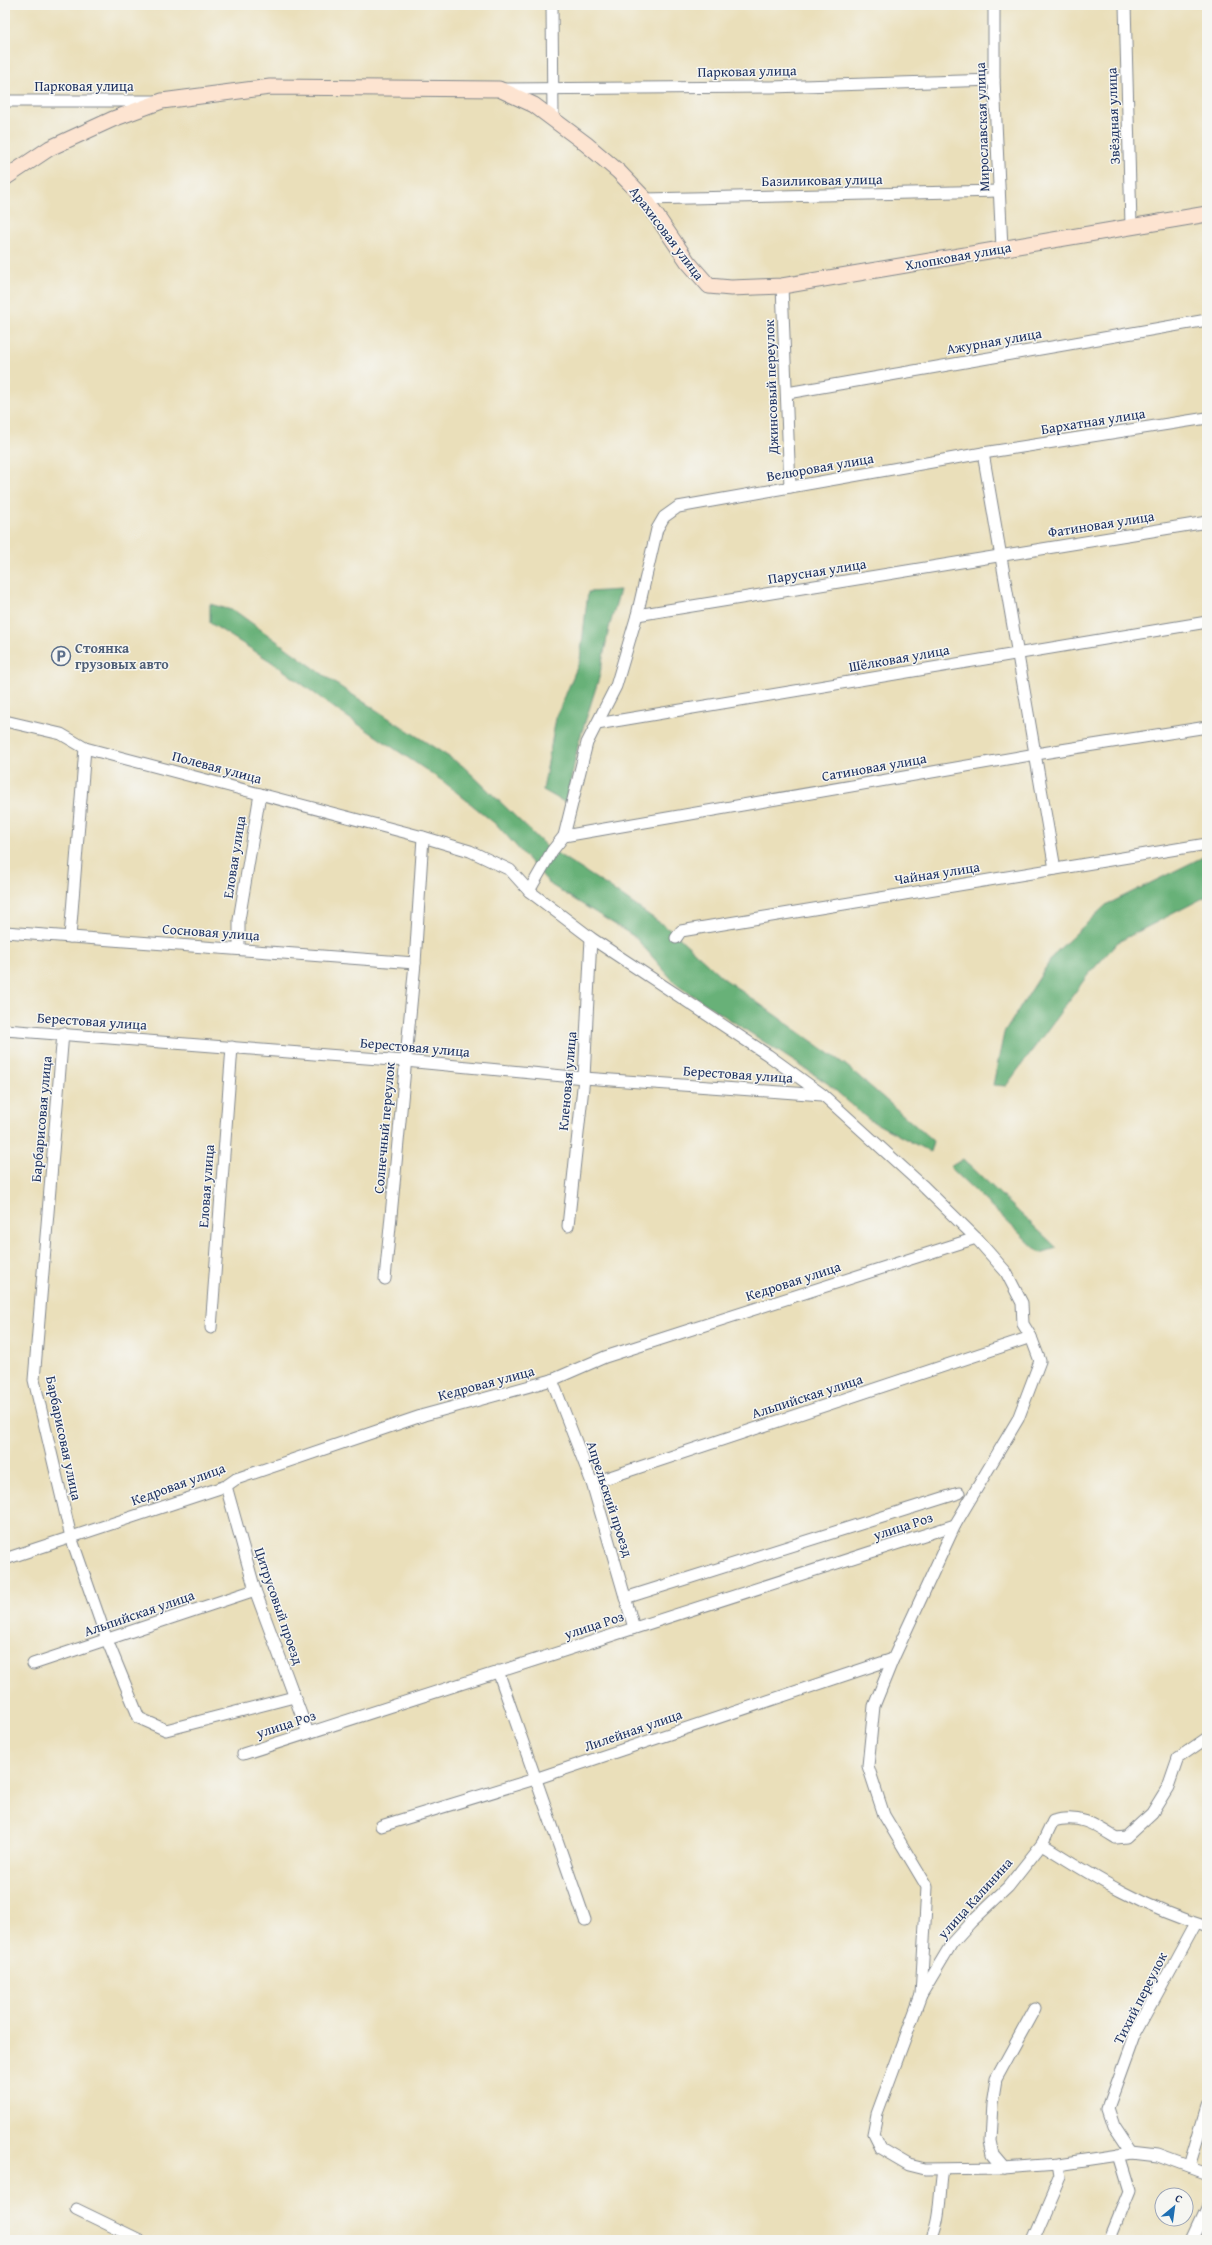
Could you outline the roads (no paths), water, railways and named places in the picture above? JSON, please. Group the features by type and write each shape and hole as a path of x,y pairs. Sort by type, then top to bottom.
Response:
{"street":[{"path":"552,5 552,117"},
{"name":"Мирославская улица","path":"994,5 994,80 1002,248"},
{"name":"Звёздная улица","path":"1125,5 1131,225"},
{"name":"Парковая улица","path":"499,89 772,87 994,80"},
{"path":"5,178 50,148 113,119 162,101 270,87 499,89"},
{"name":"Арахисовая улица","path":"499,89 528,101 552,117 619,172 645,199 688,262 709,286"},
{"name":"Парковая улица","path":"5,101 162,101"},
{"name":"Базиликовая улица","path":"645,199 999,191"},
{"name":"Хлопковая улица","path":"709,286 731,288 782,286 1131,225 1207,214"},
{"name":"Джинсовый переулок","path":"782,286 790,487"},
{"name":"Ажурная улица","path":"787,392 1207,320"},
{"name":"Бархатная улица","path":"983,453 1207,418"},
{"path":"983,453 1055,869"},
{"name":"Велюровая улица","path":"637,616 657,529 664,517 678,507 983,453"},
{"name":"Фатиновая улица","path":"1001,556 1207,522"},
{"name":"Парусная улица","path":"637,616 1001,556"},
{"path":"529,891 552,850 564,836 587,743 616,686 637,616"},
{"name":"Шёлковая улица","path":"597,724 1207,622"},
{"name":"Полевая улица","path":"5,721 61,734 85,748 424,837 470,851 510,870 529,891 591,938 768,1055 823,1095 976,1238 1006,1272 1022,1303 1023,1324 1031,1337 1040,1361 1018,1419 955,1525 893,1659 874,1706 868,1766 884,1815 927,1887 921,1995"},
{"name":"Сатиновая улица","path":"564,836 1036,754 1207,727"},
{"path":"70,937 85,748"},
{"name":"Еловая улица","path":"239,948 239,920 260,794"},
{"name":"Солнечный переулок","path":"384,1279 415,963 424,837"},
{"name":"Чайная улица","path":"676,938 681,931 1207,844"},
{"name":"Сосновая улица","path":"5,932 239,948 415,963"},
{"name":"Кленовая улица","path":"568,1226 584,1078 591,938"},
{"name":"Берестовая улица","path":"5,1030 63,1033 405,1060 584,1078 823,1095"},
{"name":"Барбарисовая улица","path":"63,1033 34,1380 72,1537 107,1640 139,1718"},
{"name":"Еловая улица","path":"211,1328 232,1047"},
{"name":"Кедровая улица","path":"5,1559 226,1486 236,1479 424,1415 552,1380 605,1357 976,1238"},
{"name":"Альпийская улица","path":"592,1483 1031,1337"},
{"name":"Апрельский проезд","path":"552,1380 592,1483 634,1628"},
{"name":"Цитрусовый проезд","path":"226,1486 255,1590 308,1733"},
{"name":"улица Роз","path":"625,1598 959,1493"},
{"name":"улица Роз","path":"243,1754 955,1525"},
{"name":"Альпийская улица","path":"33,1664 255,1590"},
{"name":"Лилейная улица","path":"381,1826 535,1779 893,1659"},
{"path":"498,1671 585,1920"},
{"name":"улица Роз","path":"139,1718 166,1730 294,1697"},
{"name":"улица Калинина","path":"943,2170 909,2165 880,2148 874,2134 877,2114 921,1995 952,1943 971,1922 1008,1887 1042,1844 1053,1821 1068,1817 1095,1824 1116,1838 1126,1837 1152,1813 1168,1787 1178,1758 1207,1738"},
{"path":"1042,1844 1106,1885 1143,1903 1195,1924 1207,1927"},
{"name":"Тихий переулок","path":"1132,2153 1114,2126 1108,2108 1134,2036 1195,1924"},
{"path":"1004,2168 993,2154 990,2141 992,2104 996,2079 1035,2008"},
{"path":"1189,2167 1207,2107"},
{"path":"931,2240 938,2219 939,2191 943,2170 1058,2164 1132,2153 1158,2156 1207,2174"},
{"path":"1109,2240 1129,2191 1118,2155"},
{"path":"1033,2240 1060,2177 1058,2164"},
{"path":"1192,2240 1207,2208"},
{"path":"76,2209 140,2240"}],"place":[{"name":"Стоянка грузовых авто","path":"61,656"}]}
